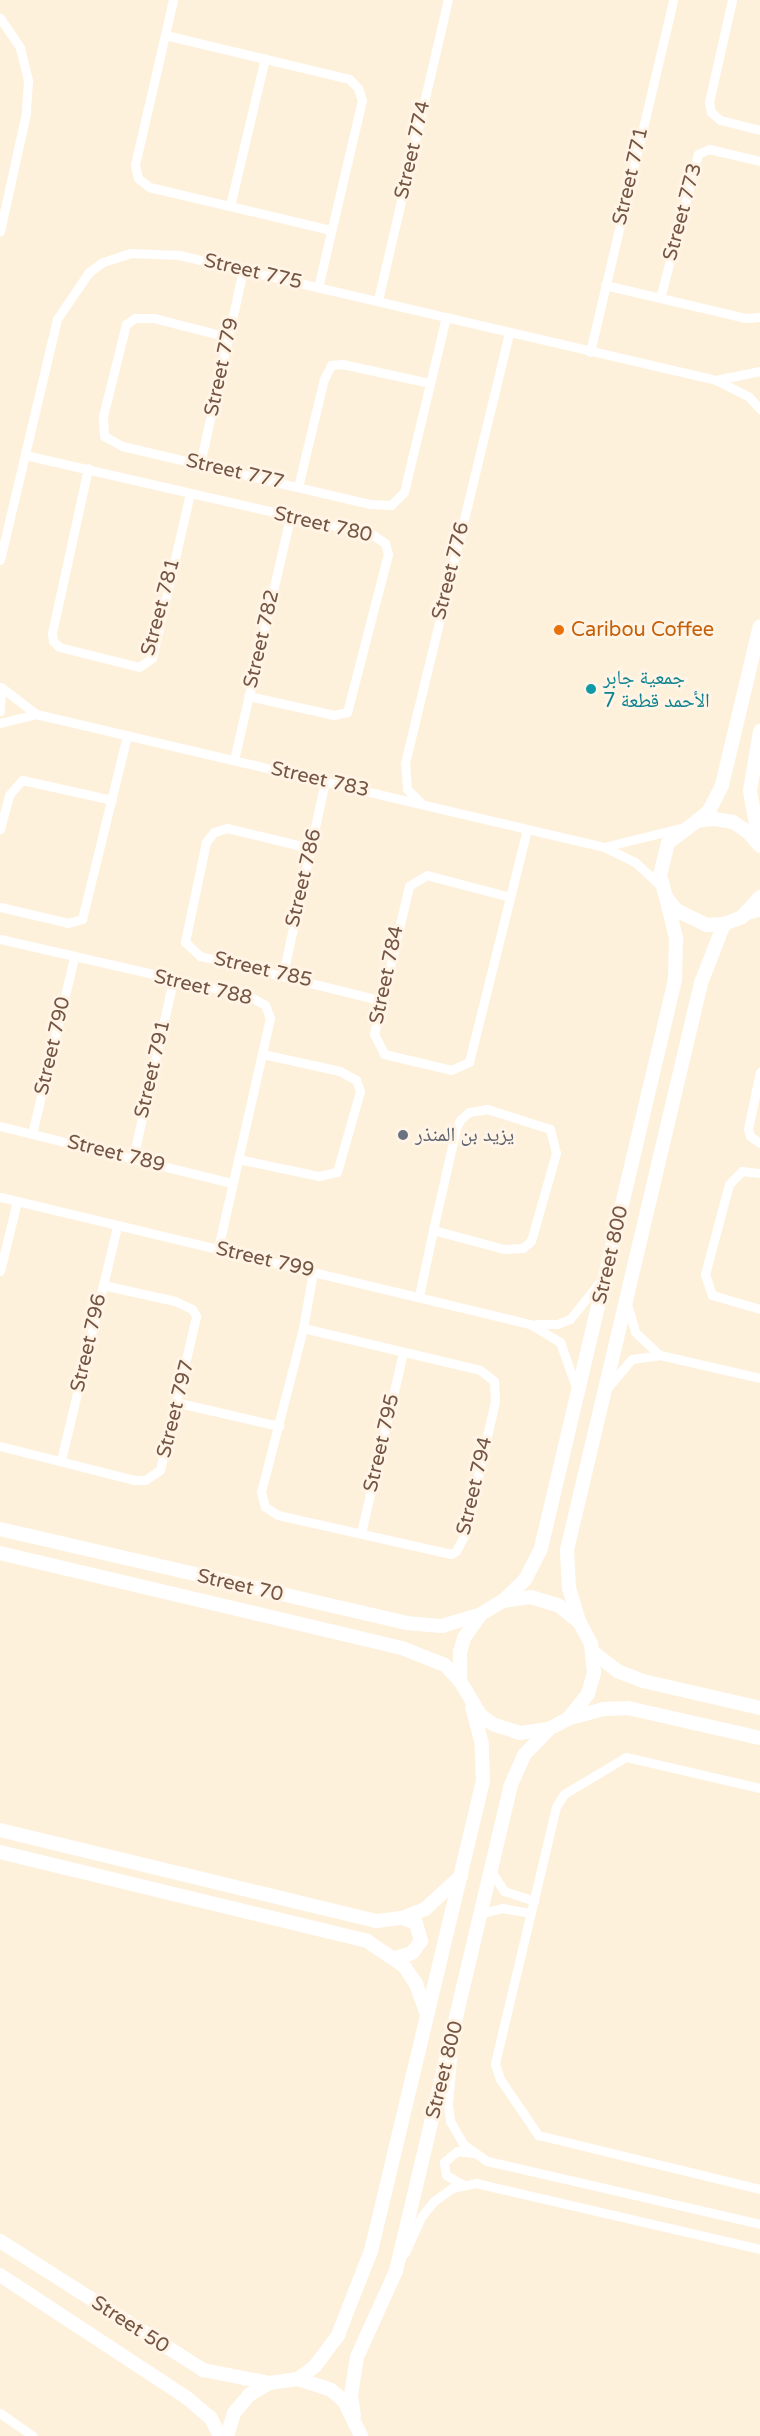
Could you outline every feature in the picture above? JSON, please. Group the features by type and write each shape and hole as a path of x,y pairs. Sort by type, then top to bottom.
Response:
{"main road":[{"path":"691,824 709,811 722,785 760,626"},
{"path":"760,731 750,791 760,846"},
{"path":"691,824 715,819 733,822 748,832 760,846"},
{"name":"Street 800","path":"503,1601 531,1572 541,1548 578,1398 675,980 676,938 664,892 663,853 691,824"},
{"path":"664,892 690,920 724,924 742,917 760,897"},
{"name":"Street 800","path":"580,1623 569,1588 567,1550 701,983 724,924"},
{"name":"Street 70","path":"0,1529 406,1623 442,1626 481,1614"},
{"name":"Street 70","path":"0,1553 402,1648 444,1665 460,1681"},
{"path":"568,1719 588,1694 594,1673 593,1652 580,1623 558,1605 531,1597 503,1601 481,1614 464,1638 459,1659 460,1681 472,1705 493,1724 506,1730 520,1733 548,1729 568,1719 604,1709 628,1708 760,1738"},
{"path":"593,1652 617,1671 643,1681 760,1708"},
{"name":"Street 800","path":"298,2379 315,2366 338,2335 355,2297 371,2251 462,1874 484,1766 472,1705"},
{"name":"Street 800","path":"354,2415 351,2395 357,2357 396,2271 455,2032 516,1769 535,1740 548,1729"},
{"path":"0,1830 376,1921 402,1918 432,1904 462,1874"},
{"path":"0,1852 357,1938 396,1958 416,1984 427,2018"},
{"path":"396,1958 412,1953 421,1941 419,1927 402,1918"},
{"name":"Street 50","path":"0,2241 194,2366 229,2378 270,2384"},
{"name":"Street 50","path":"0,2275 202,2409 220,2436"},
{"path":"226,2436 241,2404 270,2384 298,2379 331,2390 354,2415 361,2436"}],"street":[{"path":"173,0 136,174 148,187 331,230"},
{"name":"Street 774","path":"378,300 448,0"},
{"name":"Street 771","path":"590,352 673,0"},
{"path":"732,0 709,102 711,112 720,120 760,130"},
{"path":"0,18 21,48 28,89 23,132 0,231"},
{"path":"165,34 349,79 360,92 362,100 318,286"},
{"path":"230,206 265,58"},
{"name":"Street 773","path":"660,298 698,154 709,149 760,160"},
{"name":"Street 775","path":"0,560 57,319 89,272 117,256 145,251 243,270 716,380 748,396 760,409"},
{"name":"Street 779","path":"200,464 243,270"},
{"path":"605,285 746,318 760,316"},
{"name":"Street 777","path":"228,337 154,318 135,318 122,334 103,416 105,436 112,442 378,505 399,500 404,492 446,317"},
{"name":"Street 776","path":"423,804 407,789 405,763 509,332"},
{"path":"298,487 324,379 331,365 342,364 429,383"},
{"name":"Street 775","path":"716,380 760,371"},
{"name":"Street 780","path":"25,455 373,535 385,543 388,554 348,712 334,715 248,696"},
{"name":"Street 781","path":"88,468 52,633 53,641 59,647 139,667 152,658 190,493"},
{"name":"Street 782","path":"234,760 290,517"},
{"path":"0,711 1,686"},
{"name":"Street 783","path":"1,686 36,714 604,847 635,862 664,892"},
{"name":"Street 783","path":"0,723 36,714"},
{"path":"0,906 68,923 82,919 127,736"},
{"path":"0,829 9,795 22,780 112,800"},
{"name":"Street 786","path":"283,974 326,782"},
{"name":"Street 783","path":"604,847 691,824"},
{"name":"Street 785","path":"310,848 228,828 214,832 206,842 185,935 188,946 200,956 283,974 379,1000"},
{"name":"Street 784","path":"510,897 427,875 414,880 405,893 379,1000 374,1038 384,1054 451,1070 465,1066 474,1054 527,829"},
{"path":"742,917 760,911"},
{"name":"Street 788","path":"0,939 173,981 249,996 265,1005 270,1018 218,1249"},
{"name":"Street 790","path":"32,1134 74,958"},
{"name":"Street 791","path":"132,1158 173,981"},
{"path":"238,1159 319,1176 337,1172 360,1091 356,1080 340,1071 262,1054"},
{"path":"760,1072 748,1129 750,1137 760,1143"},
{"path":"419,1296 433,1230 456,1129 469,1112 487,1109 550,1129 556,1153 531,1241 523,1248 504,1249 433,1230"},
{"name":"Street 789","path":"0,1126 232,1184"},
{"path":"760,1173 742,1171 729,1184 705,1274 712,1295 760,1309"},
{"name":"Street 799","path":"0,1197 530,1324 560,1342 572,1367 578,1398"},
{"path":"0,1271 1,1258 17,1201"},
{"name":"Street 796","path":"62,1460 117,1226"},
{"name":"Street 794","path":"303,1328 480,1370 487,1373 497,1388 465,1534 460,1547 451,1554 278,1515 265,1507 261,1492 303,1328 313,1272"},
{"name":"Street 799","path":"530,1324 565,1322 578,1312 606,1272"},
{"name":"Street 797","path":"0,1446 134,1480 154,1476 164,1462 195,1324 192,1309 175,1301 103,1285"},
{"path":"627,1289 635,1332 660,1355"},
{"name":"Street 795","path":"361,1533 403,1353"},
{"path":"601,1401 624,1364 660,1355 760,1378"},
{"path":"179,1403 279,1426"},
{"path":"760,1788 635,1758 621,1758 560,1798 495,2064 500,2079 531,2129 543,2137 760,2189"},
{"path":"491,1871 504,1892 534,1901"},
{"path":"482,1913 502,1908 531,1913"},
{"path":"455,2032 448,2104 450,2121 475,2154"},
{"path":"760,2224 501,2165 475,2154 457,2151 444,2162 446,2175 462,2184 488,2185 760,2249"},
{"path":"396,2271 426,2209 462,2184"},
{"path":"0,2413 33,2436"}],"place":[{"name":"Caribou Coffee","path":"559,630"},
{"name":"جمعية جابر الأحمد قطعة 7","path":"591,689"},
{"name":"يزيد بن المنذر","path":"403,1135"}]}
